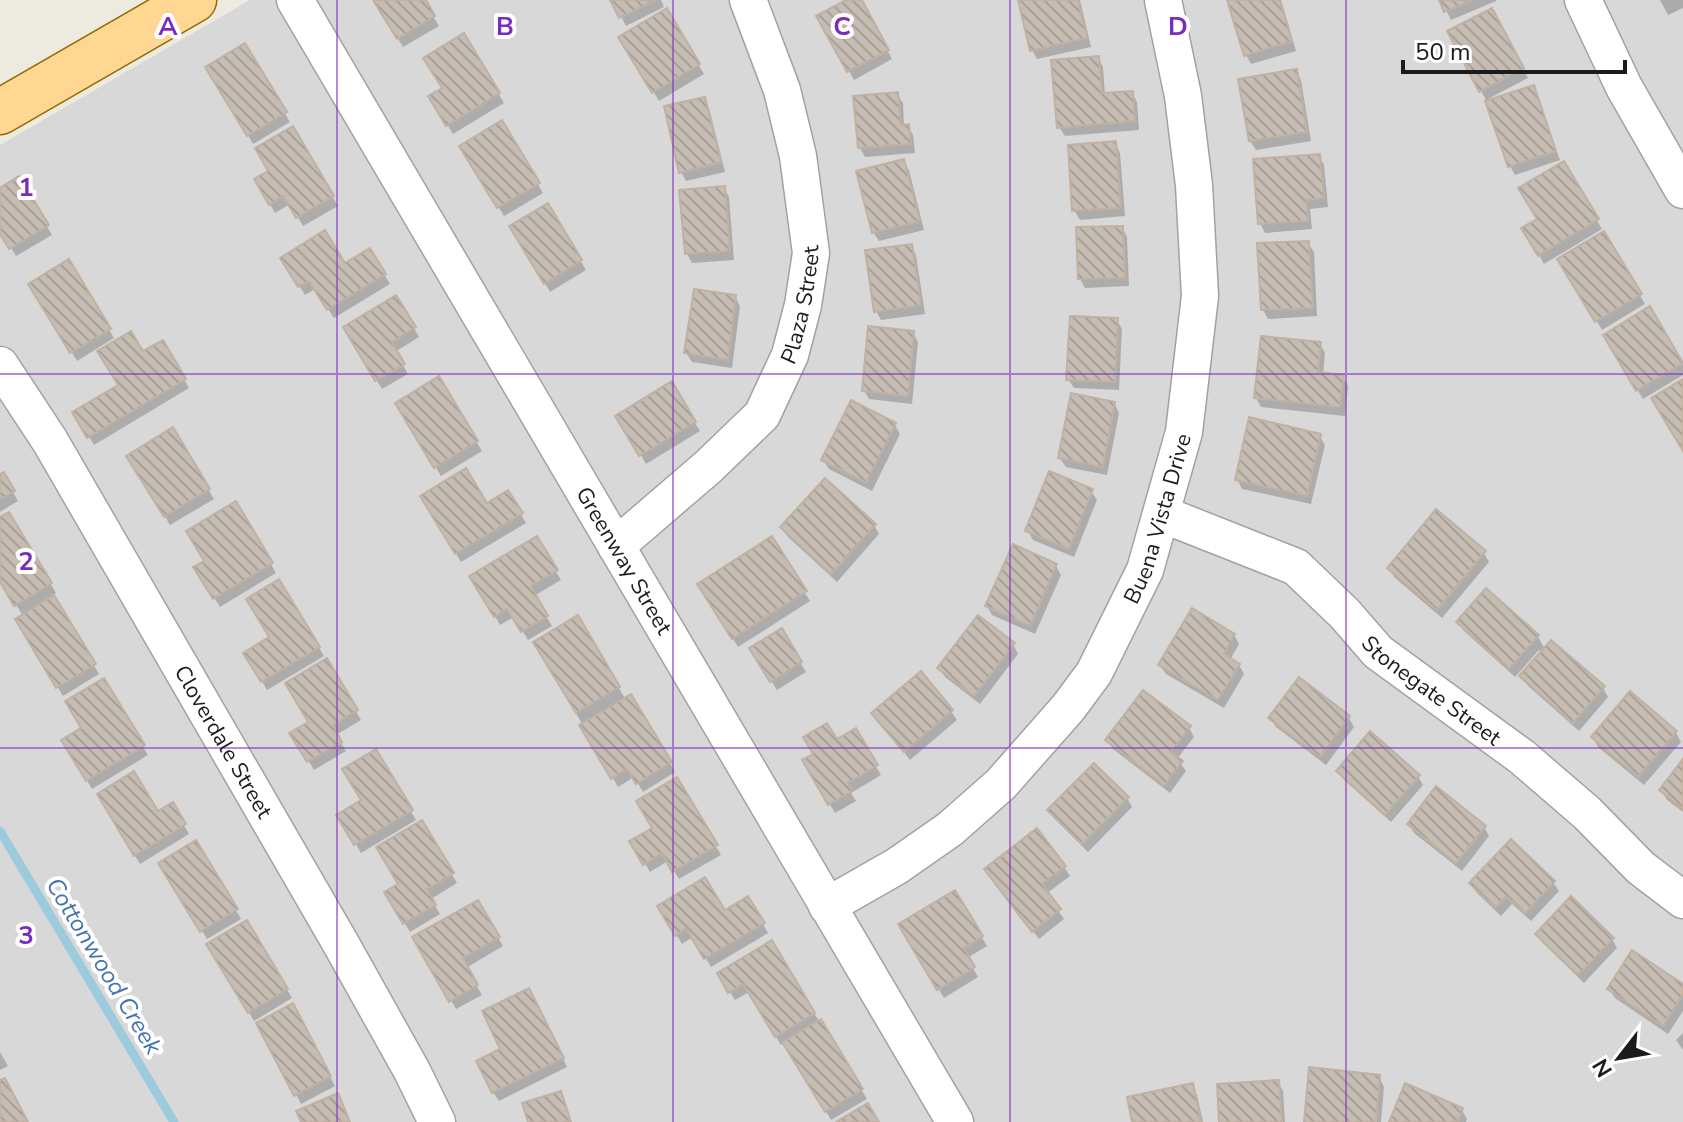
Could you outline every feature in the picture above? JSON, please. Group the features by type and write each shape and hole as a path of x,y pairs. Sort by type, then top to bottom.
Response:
{"main road":[{"path":"0,112 194,0"}],"street":[{"name":"Greenway Street","path":"295,0 955,1122"},
{"name":"Plaza Street","path":"616,546 708,467 762,415 790,355 803,305 811,253 798,156 782,90 748,0"},
{"name":"Buena Vista Drive","path":"827,906 897,866 950,829 1001,784 1068,708 1094,673 1145,570 1184,432 1200,296 1194,185 1183,96 1163,0"},
{"path":"1583,0 1624,87 1683,190"},
{"name":"Cloverdale Street","path":"0,365 50,441 341,944 437,1122"},
{"name":"Stonegate Street","path":"1162,514 1296,567 1345,614 1378,652 1522,757 1587,813 1641,868 1683,900"}],"shaded area":[{"path":"250,0 1683,0 1683,1122 0,1122 0,145"}],"building":[{"path":"373,0 426,0 435,16 397,39"},
{"path":"610,0 656,0 619,18"},
{"path":"846,0 862,0 889,50 847,72 816,16"},
{"path":"1018,0 1078,0 1087,38 1030,51"},
{"path":"1227,0 1280,0 1292,41 1244,56"},
{"path":"1439,0 1473,0 1444,12"},
{"path":"667,8 700,64 652,93 618,37"},
{"path":"1492,8 1524,68 1479,92 1447,31"},
{"path":"464,33 500,93 446,126 428,96 442,88 423,58"},
{"path":"245,43 287,112 247,136 205,67"},
{"path":"1099,56 1102,93 1133,91 1135,121 1057,128 1051,60"},
{"path":"1297,69 1307,132 1249,141 1238,79"},
{"path":"1534,85 1556,151 1508,167 1485,101"},
{"path":"898,92 901,125 909,124 911,144 858,148 853,96"},
{"path":"705,97 721,162 679,173 664,106"},
{"path":"502,120 540,183 497,208 459,146"},
{"path":"293,126 334,196 296,218 283,196 269,205 254,179 268,171 255,148"},
{"path":"1116,141 1121,208 1072,211 1068,145"},
{"path":"1320,154 1324,198 1306,200 1308,221 1258,224 1253,159"},
{"path":"904,159 920,221 872,233 856,171"},
{"path":"1564,161 1599,219 1538,256 1521,228 1537,219 1518,188"},
{"path":"19,176 49,225 9,249 0,234 0,188"},
{"path":"725,186 730,251 685,254 679,190"},
{"path":"548,203 582,260 544,284 509,226"},
{"path":"1123,226 1125,278 1078,279 1076,227"},
{"path":"325,230 345,263 370,248 386,274 327,310 309,281 298,287 280,258"},
{"path":"1604,231 1642,294 1595,322 1557,259"},
{"path":"1309,241 1313,308 1261,310 1257,243"},
{"path":"912,244 921,305 874,312 865,250"},
{"path":"69,259 111,329 70,353 28,284"},
{"path":"694,289 736,295 728,360 684,353"},
{"path":"396,295 416,327 392,342 405,364 375,381 343,327"},
{"path":"1650,306 1683,363 1636,391 1603,335"},
{"path":"1070,316 1118,318 1115,382 1066,380"},
{"path":"868,326 914,331 908,396 862,391"},
{"path":"131,331 143,351 163,340 186,379 87,438 72,412 118,385 97,351"},
{"path":"1261,336 1321,342 1318,372 1344,375 1340,407 1254,398"},
{"path":"439,376 478,441 434,468 395,403"},
{"path":"1683,379 1683,451 1651,398"},
{"path":"672,381 696,422 639,456 615,416"},
{"path":"1071,393 1115,402 1103,467 1058,458"},
{"path":"851,400 896,423 866,483 821,460"},
{"path":"1249,417 1321,434 1307,496 1235,480"},
{"path":"173,427 210,489 164,517 126,456"},
{"path":"466,468 487,503 508,490 523,513 455,554 420,496"},
{"path":"1049,471 1093,489 1069,549 1025,531"},
{"path":"4,472 15,491 0,500 0,474"},
{"path":"825,478 876,524 831,574 780,527"},
{"path":"236,501 273,563 213,599 193,567 204,561 186,531"},
{"path":"1436,509 1486,551 1437,610 1387,568"},
{"path":"9,512 52,583 14,606 0,582 0,517"},
{"path":"537,536 558,570 531,586 548,616 521,632 507,609 494,617 469,576"},
{"path":"772,536 807,591 732,639 697,584"},
{"path":"1013,544 1057,564 1030,626 985,606"},
{"path":"279,579 320,647 261,682 243,653 269,637 246,599"},
{"path":"1486,588 1539,635 1509,669 1456,622"},
{"path":"54,595 96,664 56,688 15,619"},
{"path":"1192,608 1235,634 1224,654 1240,664 1218,700 1158,665"},
{"path":"578,615 620,687 576,713 533,642"},
{"path":"978,615 1015,643 974,696 937,668"},
{"path":"782,628 802,662 770,682 749,648"},
{"path":"1551,640 1605,686 1573,723 1519,676"},
{"path":"327,658 358,710 333,725 342,742 307,762 289,733 308,722 285,683"},
{"path":"921,671 953,710 904,752 871,713"},
{"path":"1299,677 1350,716 1320,757 1268,718"},
{"path":"104,678 145,745 86,781 61,740 81,728 65,701"},
{"path":"1143,690 1191,726 1171,752 1183,761 1164,785 1105,740"},
{"path":"1630,691 1677,731 1638,777 1591,737"},
{"path":"631,694 672,762 636,784 627,769 611,779 579,725"},
{"path":"827,723 837,739 856,728 878,765 848,783 852,791 828,805 802,760 813,754 803,737"},
{"path":"1370,731 1420,775 1385,815 1336,771"},
{"path":"376,749 413,810 354,845 336,815 361,800 342,769"},
{"path":"1683,759 1683,809 1659,790"},
{"path":"1094,763 1129,797 1082,844 1047,810"},
{"path":"134,771 158,811 173,802 186,824 134,856 97,794"},
{"path":"677,777 718,845 672,872 662,853 643,865 629,841 652,828 636,801"},
{"path":"1436,786 1486,826 1456,863 1407,824"},
{"path":"422,820 454,873 427,889 436,905 403,924 384,892 398,884 376,847"},
{"path":"1037,828 1066,866 1042,884 1061,909 1032,932 984,869"},
{"path":"1511,839 1555,881 1525,913 1506,896 1495,908 1469,883"},
{"path":"196,840 238,909 200,932 158,863"},
{"path":"705,877 725,910 748,896 765,923 704,959 686,929 675,936 657,906"},
{"path":"955,890 983,936 964,948 975,967 937,990 898,924"},
{"path":"1571,896 1614,938 1578,975 1535,934"},
{"path":"478,900 500,937 463,958 478,985 449,1002 412,937"},
{"path":"247,920 288,989 248,1013 206,944"},
{"path":"772,940 815,1013 775,1037 743,984 728,993 717,973"},
{"path":"1632,950 1683,984 1683,994 1663,1026 1607,989"},
{"path":"529,988 564,1058 492,1093 476,1061 500,1049 482,1011"},
{"path":"293,1003 331,1076 294,1096 256,1023"},
{"path":"821,1019 863,1089 825,1112 782,1042"},
{"path":"1309,1067 1380,1075 1376,1122 1304,1122"},
{"path":"5,1078 28,1122 0,1122 0,1080"},
{"path":"1279,1080 1282,1122 1219,1122 1217,1084"},
{"path":"1193,1083 1201,1122 1132,1122 1127,1097"},
{"path":"1405,1083 1463,1108 1458,1122 1389,1122"},
{"path":"561,1091 571,1122 528,1122 522,1103"},
{"path":"338,1093 350,1122 301,1122 296,1111"},
{"path":"868,1103 879,1122 836,1122"}],"waterway":[{"name":"Cottonwood Creek","path":"0,831 174,1122"}]}
